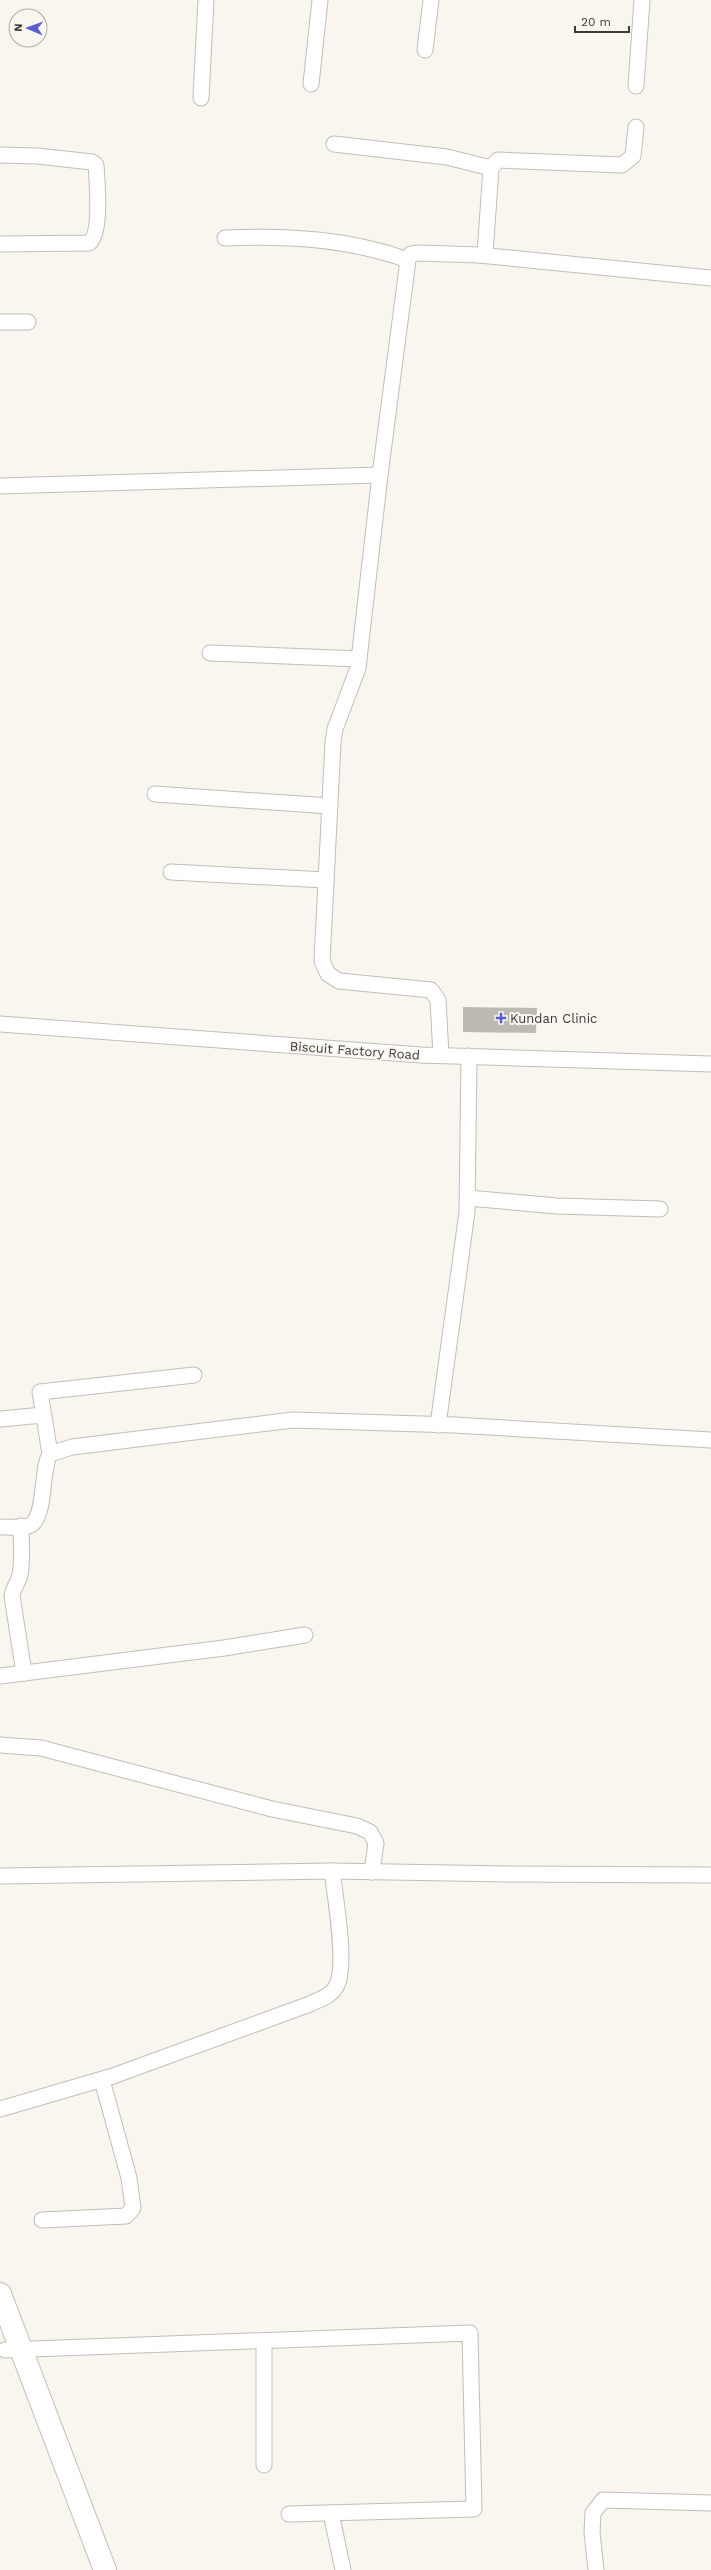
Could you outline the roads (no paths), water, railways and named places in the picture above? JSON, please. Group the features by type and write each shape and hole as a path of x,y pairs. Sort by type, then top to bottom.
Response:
{"main road":[{"path":"0,2294 8,2345 92,2570"},
{"path":"8,2345 105,2570"}],"street":[{"path":"201,98 206,0"},
{"path":"311,84 320,0"},
{"path":"425,50 431,0"},
{"path":"636,86 642,0"},
{"path":"479,256 485,254 487,249 491,168 498,160 622,165 633,156 636,127"},
{"path":"334,144 447,157 491,168"},
{"path":"0,155 37,156 92,162 96,165 98,201 96,234 94,240 89,243 0,244"},
{"path":"225,238 261,236 326,240 363,246 408,260"},
{"path":"442,1055 438,1000 431,990 339,981 328,974 322,961 335,729 354,682 359,659 380,475 408,260 411,254 419,253 479,256 711,278"},
{"path":"0,322 28,322"},
{"path":"0,486 380,475"},
{"path":"210,653 359,659"},
{"path":"155,794 330,806"},
{"path":"171,872 326,880"},
{"name":"Biscuit Factory Road","path":"0,1024 442,1055 711,1064"},
{"path":"438,1425 464,1247 468,1198 469,1056"},
{"path":"468,1198 557,1206 660,1209"},
{"path":"0,1527 30,1526 39,1516 44,1470 50,1454 40,1392 194,1375"},
{"path":"0,1419 43,1415"},
{"path":"50,1454 72,1447 282,1421 438,1425 711,1440"},
{"path":"21,1526 22,1561 19,1578 14,1587 12,1596 24,1673"},
{"path":"0,1676 304,1635"},
{"path":"0,1745 41,1748 264,1807 357,1826 370,1832 376,1843 372,1872"},
{"path":"0,2109 102,2080 310,2004 330,1995 338,1984 340,1950 332,1871"},
{"path":"0,1876 332,1871 711,1874"},
{"path":"42,2220 126,2216 133,2208 129,2178 102,2080"},
{"path":"8,2345 264,2341 470,2333 474,2509 289,2514"},
{"path":"264,2341 264,2465"},
{"path":"596,2570 592,2532 593,2513 603,2500 711,2503"},
{"path":"332,2513 343,2570"}],"place":[{"name":"Kundan Clinic","path":"501,1018"}]}
